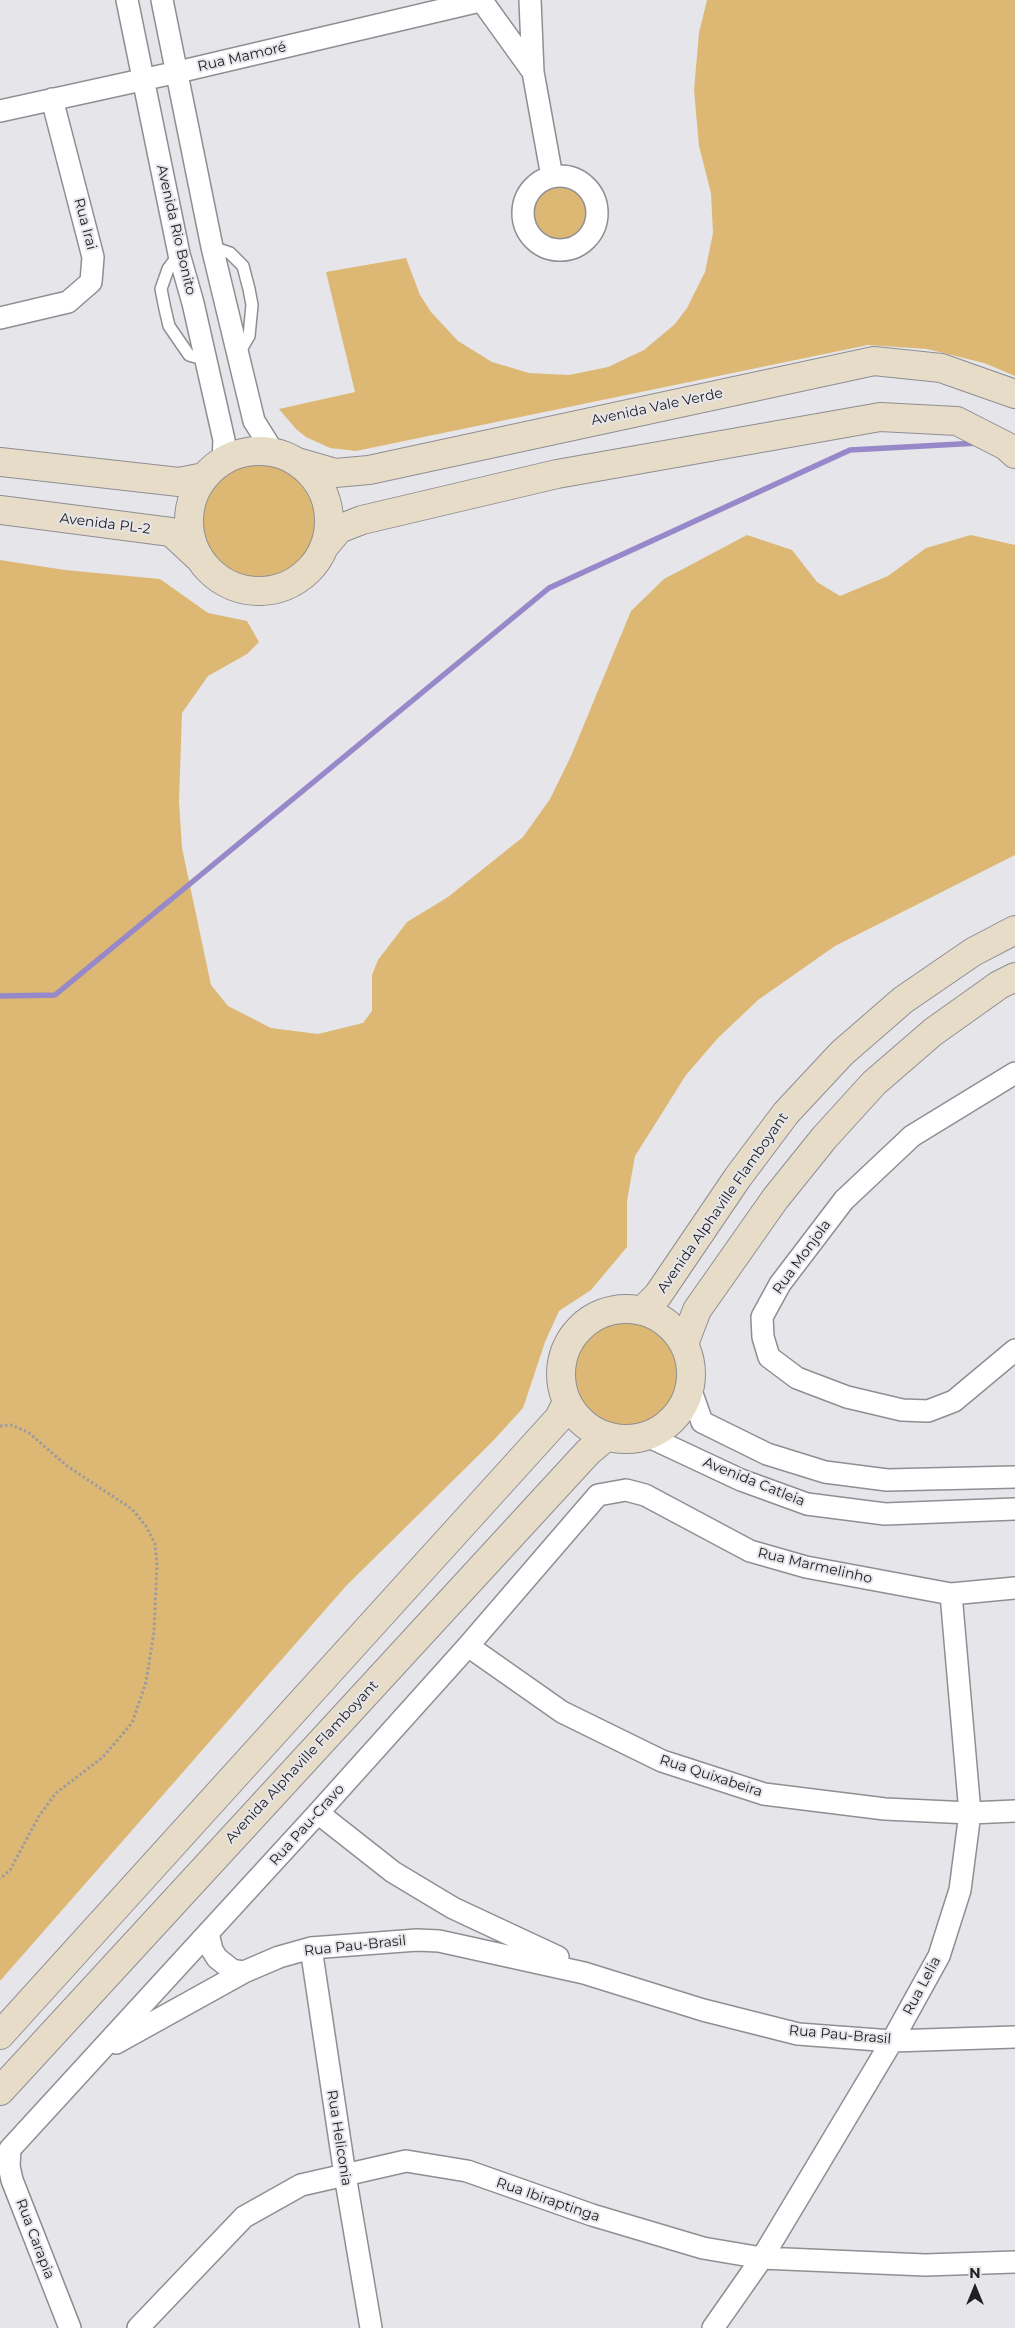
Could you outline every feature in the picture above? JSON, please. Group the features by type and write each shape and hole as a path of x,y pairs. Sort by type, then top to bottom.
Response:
{"street":[{"name":"Avenida Rio Bonito","path":"127,0 179,254 193,303 224,440 214,469"},
{"path":"162,0 212,247 254,421 286,457 315,478 326,500 329,524 324,547"},
{"name":"Rua Mamoré","path":"0,111 178,72 483,0"},
{"path":"483,0 533,72"},
{"path":"530,0 533,72 552,177"},
{"name":"Rua Irai","path":"0,318 68,302 91,282 93,257 52,99"},
{"name":"Avenida Vale Verde","path":"286,457 335,473 369,470 874,361 941,368 1015,394"},
{"path":"214,469 193,495 189,516 191,538 199,558 214,575 233,586 254,591 276,588 296,580 313,566 324,547 340,529 362,520 557,474 880,417 957,422 1006,446 1015,454"},
{"path":"0,462 178,482 214,469 239,454 256,451 286,457"},
{"name":"Avenida PL-2","path":"0,510 171,532 199,558"},
{"name":"Avenida Alphaville Flamboyant","path":"642,1311 658,1295 738,1177 786,1113 842,1053 903,1000 973,952 1015,930"},
{"path":"684,1344 697,1310 775,1199 830,1132 874,1083 933,1032 999,985 1015,977"},
{"name":"Rua Monjola","path":"1015,1073 912,1136 844,1200 780,1284 762,1317 763,1337 769,1357 797,1378 847,1397 902,1410 928,1411 954,1401 1015,1350"},
{"path":"621,1310 642,1311 666,1323 684,1344 691,1373 690,1388 681,1408 666,1425 647,1436 627,1439 608,1436 591,1429 577,1417 567,1402 561,1375 562,1361 570,1342 583,1326 601,1314 621,1310"},
{"path":"690,1388 702,1422 767,1454 825,1472 887,1480 1015,1477"},
{"path":"0,2035 559,1418 567,1402"},
{"name":"Avenida Alphaville Flamboyant","path":"0,2091 588,1452 608,1436"},
{"name":"Avenida Catleia","path":"647,1436 740,1480 807,1504 885,1514 1015,1509"},
{"name":"Rua Marmelinho","path":"598,1495 626,1490 645,1495 750,1551 806,1567 951,1594 1015,1588"},
{"name":"Rua Pau-Cravo","path":"10,2148 105,2047 318,1813 468,1646 598,1495"},
{"name":"Rua Lelia","path":"713,2328 762,2258 892,2041 939,1956 960,1890 970,1813 951,1594"},
{"name":"Rua Quixabeira","path":"468,1646 562,1712 662,1761 764,1794 885,1809 970,1813 1015,1811"},
{"name":"Rua Pau-Brasil","path":"318,1813 393,1872 454,1908 577,1965 584,1972"},
{"path":"439,1941 446,1938 455,1928 454,1908"},
{"path":"208,1932 212,1950 217,1958 232,1970 244,1972"},
{"name":"Rua Pau-Brasil","path":"105,2047 244,1972 279,1957 311,1948 439,1941 584,1972 703,2010 798,2034 892,2041 1015,2037"},
{"name":"Rua Heliconia","path":"311,1948 345,2175 371,2328"},
{"name":"Rua Carapia","path":"10,2148 9,2166 12,2180 70,2328"},
{"name":"Rua Ibiraptinga","path":"138,2328 244,2217 301,2185 406,2161 467,2171 592,2215 702,2248 762,2258 925,2265 1015,2262"}],"lane":[{"path":"179,254 168,268 161,288 169,326 189,356 206,360"}],"path":[{"path":"0,1426 11,1425 28,1432 67,1466 132,1509 146,1526 152,1538 157,1565 154,1632 146,1682 132,1722 103,1757 56,1793 39,1816 10,1870 0,1879"}],"shaded area":[{"path":"707,0 1015,0 1015,376 984,363 927,349 868,345 356,451 330,448 306,437 296,429 279,409 355,392 326,272 406,258 420,295 431,312 458,341 492,362 529,373 569,375 608,367 644,350 675,324 687,308 705,272 713,233 711,193 699,146 694,90 699,33"},
{"path":"555,186 565,186 575,190 583,198 587,213 583,228 575,236 565,240 555,240 545,236 537,228 533,218 533,208 537,198 545,190"},
{"path":"259,464 281,468 300,480 312,499 316,521 312,543 300,562 281,574 259,578 237,574 218,562 206,543 202,521 206,499 218,480 237,468"},
{"path":"747,535 792,550 817,582 840,596 888,576 926,548 971,535 1015,545 1015,855 835,946 758,1000 718,1038 686,1075 635,1156 627,1201 627,1247 591,1290 559,1311 545,1342 523,1408 492,1442 346,1586 0,1981 0,560 65,570 160,579 208,613 247,621 259,642 247,654 208,676 182,713 179,802 182,848 211,985 228,1006 271,1028 318,1034 363,1023 372,1011 372,975 378,960 407,922 448,897 523,837 550,799 571,756 631,611 664,579"},
{"path":"626,1318 648,1322 666,1334 678,1352 682,1374 678,1396 666,1414 648,1426 626,1430 604,1426 586,1414 574,1396 570,1374 574,1352 586,1334 604,1322"}],"waterway":[{"path":"0,996 55,995 549,588 850,450 979,443"}]}
